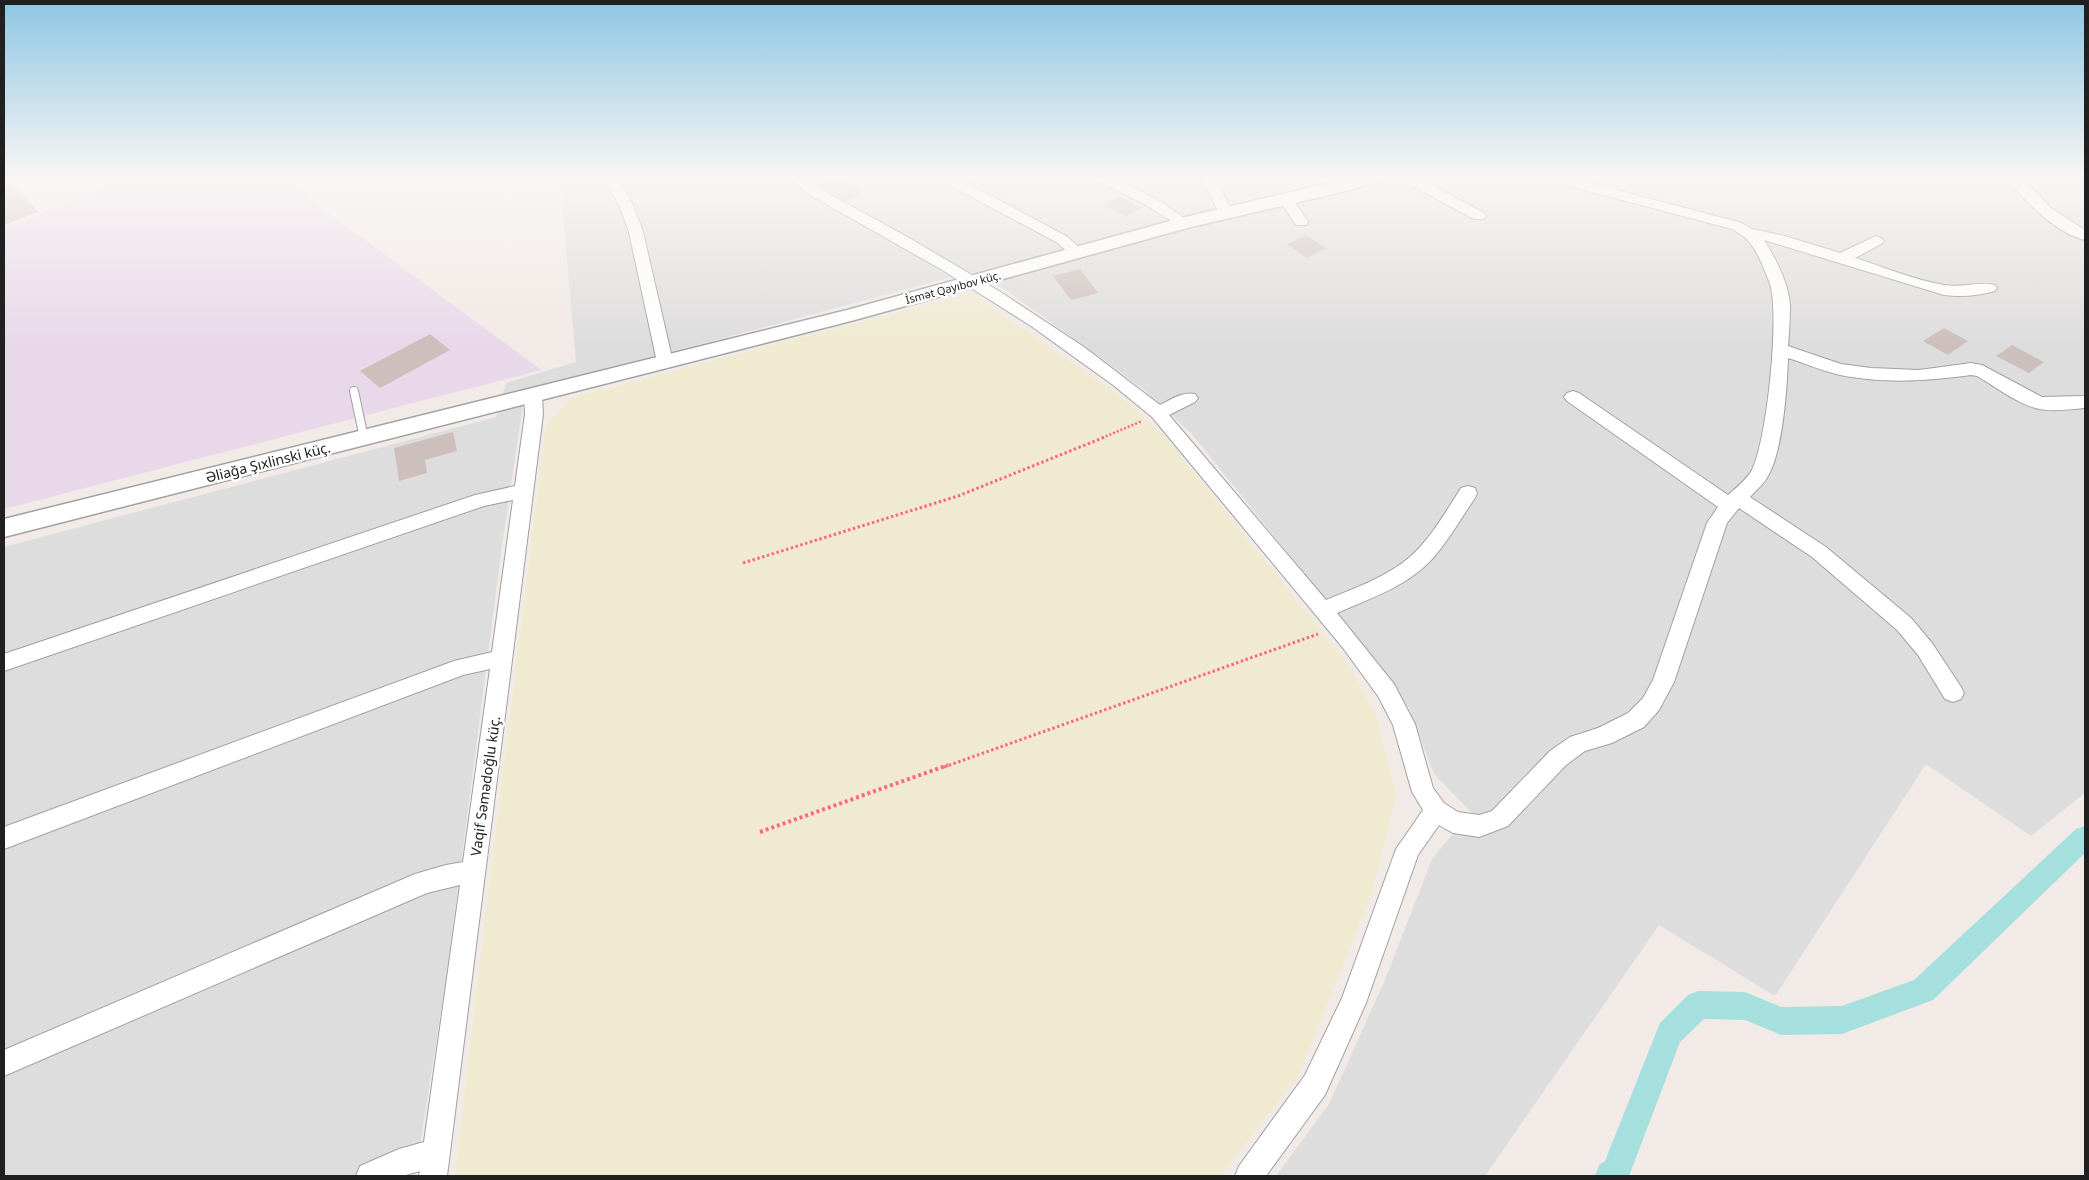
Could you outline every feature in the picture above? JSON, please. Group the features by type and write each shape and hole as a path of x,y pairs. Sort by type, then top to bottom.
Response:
{"street":[{"path":"636,232 665,362"},
{"path":"886,232 973,281 1056,337 1140,397 1158,413 1337,627 1386,690 1404,724 1424,792 1436,810 1453,822 1479,826 1500,819 1558,758 1578,744 1604,736 1636,720 1651,704 1663,682 1717,524 1760,474 1768,448 1778,393 1782,305 1778,285 1764,252 1750,233"},
{"path":"1050,232 1061,238 1078,253"},
{"name":"İsmət Qayıbov küç.","path":"533,396 1152,232"},
{"path":"1750,233 1780,238 1841,259 1944,290 1962,292 1989,288"},
{"path":"1841,259 1876,241"},
{"path":"1780,349 1839,369 1871,374 1919,376 1971,369 1977,370 1982,371 2029,400 2054,404 2085,402"},
{"name":"Əliağa Şıxlinski küç.","path":"4,528 533,396"},
{"name":"Vaqif Səmədoğlu küç.","path":"434,1164 503,658 534,414 533,396"},
{"path":"1572,397 1734,502 1819,552 1904,624 1925,649 1953,693"},
{"path":"1158,413 1189,398"},
{"path":"4,662 482,500 524,491"},
{"path":"1323,610 1381,584 1410,567 1426,553 1468,493"},
{"path":"4,838 461,667 503,658"},
{"path":"1249,1176 1315,1085 1353,1003 1408,849 1436,810"},
{"path":"4,1063 424,882 446,876 474,872"},
{"path":"370,1176 399,1163 434,1164"}],"lane":[{"path":"354,391 364,438"}],"path":[{"path":"743,563 958,496 1051,460 1158,413"},
{"path":"760,832 1337,627"}],"shaded area":[{"path":"4,232 354,232 541,370 4,509"},
{"path":"565,232 2085,232 2085,793 2031,836 1926,764 1775,996 1659,925 1485,1176 1276,1176 1329,1104 1385,980 1432,859 1471,812 1434,774 1409,708 1377,664 1191,433 1142,388 1006,290 971,272 525,391 502,545 446,980 415,1176 4,1176 4,547 496,417 506,383 576,362"},
{"path":"971,293 1119,395 1162,434 1344,658 1376,715 1396,796 1372,893 1298,1077 1220,1176 455,1176 546,425 572,398"}],"building":[{"path":"1306,235 1326,248 1307,258 1287,244"},
{"path":"1080,269 1098,293 1071,300 1053,276"},
{"path":"1944,328 1968,341 1948,355 1923,341"},
{"path":"430,334 450,350 380,388 360,371"},
{"path":"2012,345 2044,362 2029,373 1996,356"},
{"path":"453,432 457,451 425,460 427,473 399,481 394,448"}],"waterway":[{"path":"1610,1176 1616,1171 1670,1033 1698,1005 1745,1006 1781,1021 1842,1020 1923,990 2085,837"}]}
